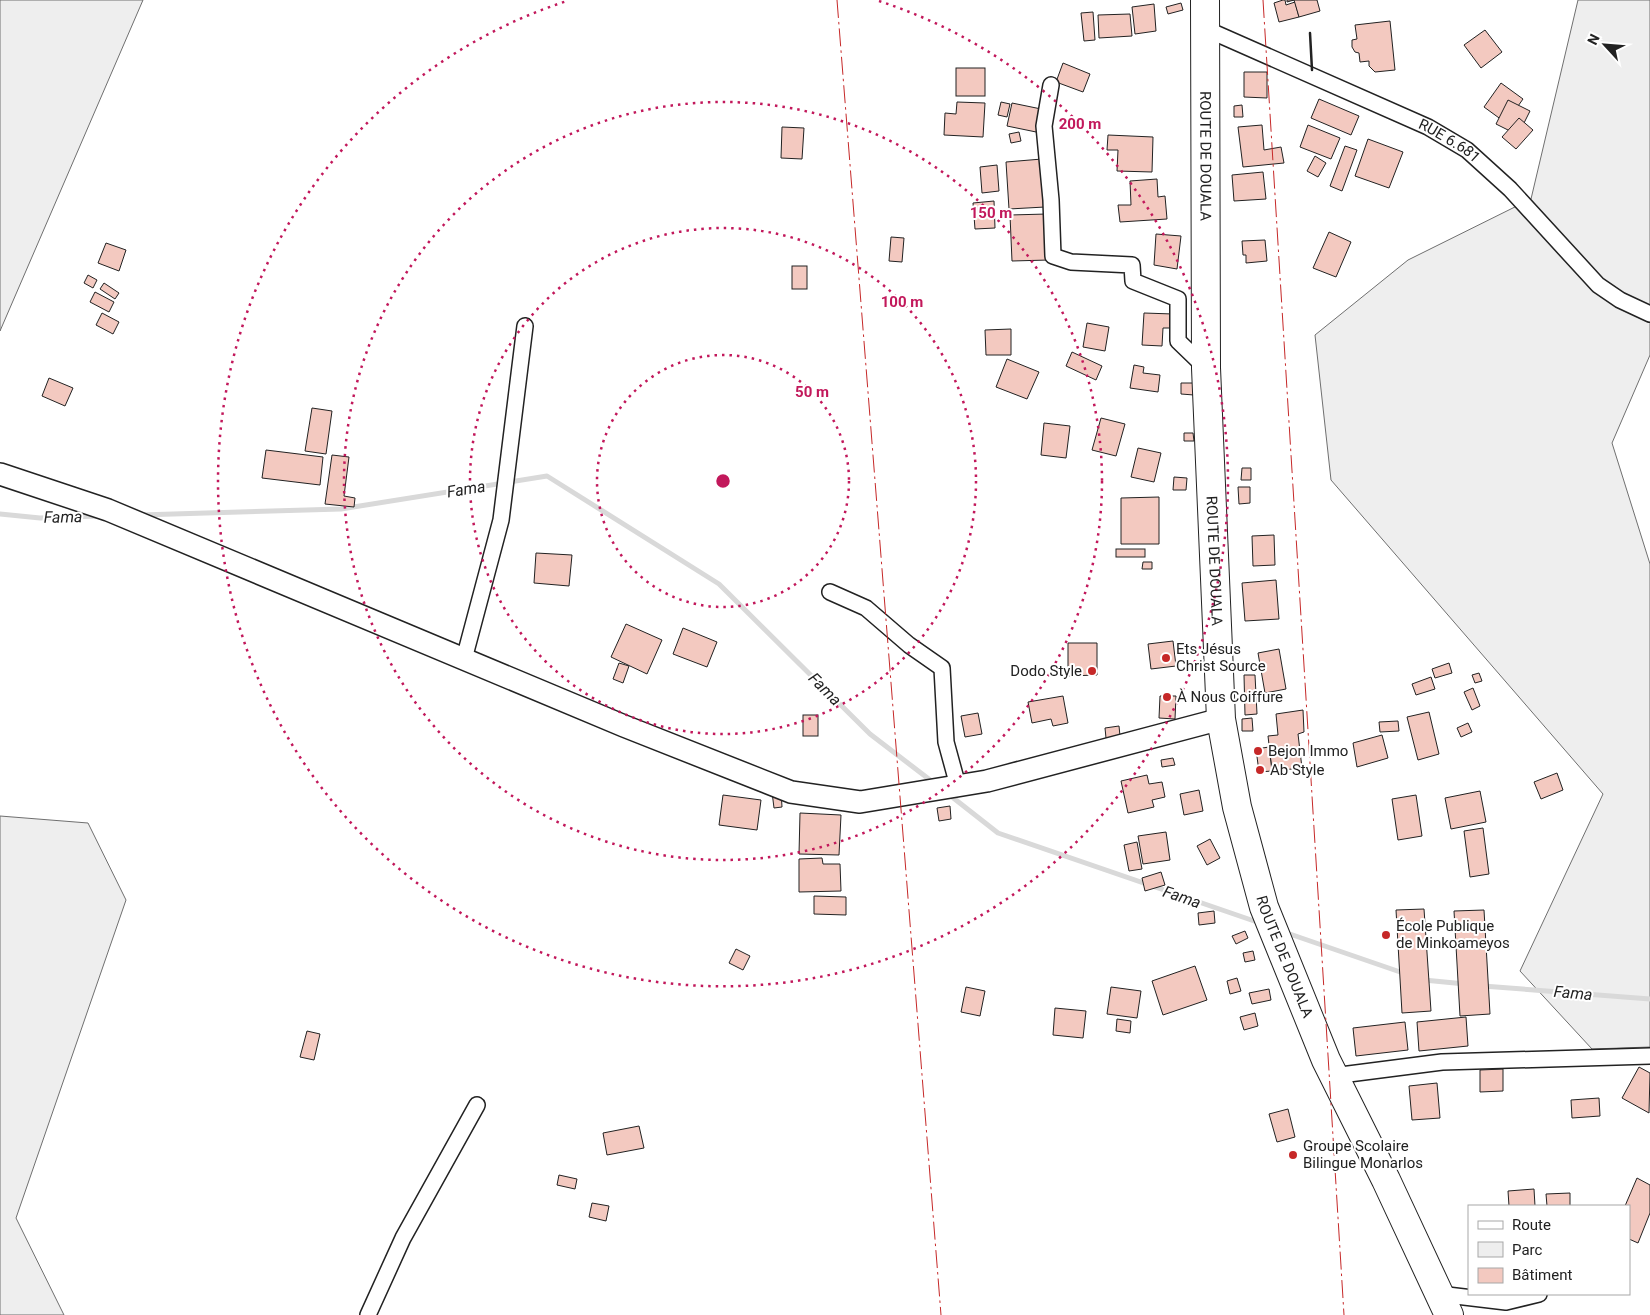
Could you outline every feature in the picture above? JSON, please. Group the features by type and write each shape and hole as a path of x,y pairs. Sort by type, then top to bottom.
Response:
{"highway":[{"name":"ROUTE DE DOUALA","path":"1205,0 1206,368 1221,719 1237,807 1264,907 1333,1076 1386,1180 1444,1305"}],"street":[{"name":"RUE 6.681","path":"1206,29 1428,127 1467,150 1510,189 1598,285 1620,300 1650,314"},
{"path":"1052,85 1044,126 1051,200 1053,256 1072,262 1132,266 1133,281 1178,298 1178,341 1206,368"},
{"path":"464,659 501,520 525,326"},
{"path":"0,474 108,510 158,530 464,659 791,792 860,802 958,786 987,781 1221,719"},
{"path":"830,592 866,608 910,645 942,668 946,742 958,786"},
{"path":"1333,1076 1442,1062 1650,1056"},
{"path":"368,1315 403,1238 477,1105"},
{"path":"1444,1305 1506,1302 1535,1295"}],"green space":[{"path":"0,0 143,0 0,331"},
{"path":"1578,0 1650,0 1650,355 1612,443 1650,564 1650,1047 1592,1049 1520,971 1603,794 1331,480 1315,335 1408,260 1531,199"},
{"path":"0,816 88,823 126,900 16,1218 64,1315 0,1315"}],"building":[{"path":"1285,0 1286,5 1295,2 1299,17 1279,22 1274,3"},
{"path":"1294,0 1317,0 1320,11 1299,17"},
{"path":"1181,3 1183,10 1168,14 1166,7"},
{"path":"1154,4 1156,31 1135,34 1132,7"},
{"path":"1093,12 1095,40 1084,41 1081,13"},
{"path":"1130,14 1132,36 1099,38 1098,15"},
{"path":"1390,21 1395,70 1375,72 1369,66 1369,61 1360,62 1359,53 1355,52 1352,47 1352,40 1357,39 1355,25"},
{"path":"1485,30 1502,52 1481,68 1464,45"},
{"path":"1063,63 1090,74 1083,92 1056,82"},
{"path":"956,68 985,68 985,96 956,96"},
{"path":"1244,72 1267,72 1267,98 1244,97"},
{"path":"1501,83 1523,99 1506,123 1484,107"},
{"path":"1319,99 1359,116 1351,135 1311,118"},
{"path":"1508,100 1530,111 1518,135 1496,124"},
{"path":"957,102 985,103 983,137 944,135 945,113 956,114"},
{"path":"1001,102 1010,104 1007,117 998,115"},
{"path":"1012,103 1046,110 1041,133 1007,126"},
{"path":"1242,105 1243,117 1234,117 1234,106"},
{"path":"1519,118 1533,130 1516,149 1502,137"},
{"path":"1262,125 1264,150 1281,147 1284,163 1243,167 1238,127"},
{"path":"1308,125 1340,138 1331,159 1300,147"},
{"path":"782,127 804,128 802,159 781,158"},
{"path":"1019,132 1021,141 1011,143 1009,134"},
{"path":"1108,135 1153,137 1152,172 1117,171 1118,150 1107,150"},
{"path":"1368,139 1403,152 1389,188 1355,176"},
{"path":"1345,146 1357,150 1342,191 1330,186"},
{"path":"1315,156 1326,163 1318,177 1307,171"},
{"path":"1042,159 1045,207 1009,209 1006,162"},
{"path":"997,165 999,191 982,193 980,167"},
{"path":"1263,172 1266,199 1234,201 1232,175"},
{"path":"1157,179 1158,197 1165,196 1167,219 1120,222 1118,205 1131,205 1130,181"},
{"path":"994,201 995,228 975,229 973,203"},
{"path":"1047,214 1049,260 1012,261 1010,215"},
{"path":"1329,232 1351,242 1336,277 1313,268"},
{"path":"1156,234 1181,236 1177,269 1154,265"},
{"path":"891,237 904,238 902,262 889,261"},
{"path":"1265,240 1267,261 1246,263 1246,255 1243,255 1242,241"},
{"path":"106,243 126,250 119,271 98,263"},
{"path":"792,266 807,266 807,289 792,289"},
{"path":"88,275 97,280 93,288 84,283"},
{"path":"104,283 119,293 115,299 100,289"},
{"path":"95,292 114,302 109,312 90,302"},
{"path":"102,313 119,322 113,334 96,325"},
{"path":"1144,313 1173,314 1172,328 1163,328 1162,346 1142,345"},
{"path":"1087,323 1109,327 1105,351 1083,347"},
{"path":"1011,329 1011,355 986,355 985,330"},
{"path":"1072,352 1102,366 1096,380 1066,366"},
{"path":"1007,359 1039,372 1027,399 996,387"},
{"path":"1134,365 1144,367 1143,373 1160,375 1158,392 1130,388"},
{"path":"49,378 73,388 65,406 42,396"},
{"path":"1181,383 1194,383 1194,395 1181,394"},
{"path":"312,408 332,411 326,454 305,451"},
{"path":"1101,418 1125,424 1116,456 1092,450"},
{"path":"1044,423 1070,426 1066,458 1041,455"},
{"path":"1184,433 1193,433 1194,441 1184,441"},
{"path":"1138,448 1161,453 1154,482 1131,477"},
{"path":"266,450 323,457 320,485 262,478"},
{"path":"332,455 349,457 344,496 355,498 354,507 325,504"},
{"path":"1242,468 1251,468 1251,480 1241,480"},
{"path":"1174,477 1187,478 1186,490 1173,490"},
{"path":"1238,487 1250,487 1250,503 1239,504"},
{"path":"1159,497 1159,544 1121,544 1121,498"},
{"path":"1274,535 1275,565 1253,566 1252,536"},
{"path":"1116,549 1145,549 1145,557 1116,557"},
{"path":"536,553 572,555 569,586 534,583"},
{"path":"1143,562 1152,562 1152,569 1142,569"},
{"path":"1276,580 1279,619 1245,621 1242,583"},
{"path":"626,624 662,640 647,674 611,657"},
{"path":"683,628 717,642 707,667 673,654"},
{"path":"1173,641 1176,666 1151,669 1148,644"},
{"path":"1068,643 1097,643 1097,675 1068,676"},
{"path":"1279,649 1286,689 1265,693 1258,653"},
{"path":"619,663 629,666 623,683 613,679"},
{"path":"1449,663 1452,673 1435,678 1432,669"},
{"path":"1479,673 1482,681 1475,683 1472,675"},
{"path":"1244,675 1255,675 1257,714 1245,715"},
{"path":"1431,677 1435,689 1416,695 1412,684"},
{"path":"1473,688 1480,706 1472,710 1464,692"},
{"path":"1063,696 1068,723 1053,726 1051,719 1032,723 1028,702"},
{"path":"1160,696 1176,696 1175,719 1159,718"},
{"path":"1303,710 1304,732 1298,734 1302,768 1272,771 1268,736 1278,735 1276,714"},
{"path":"1429,712 1439,754 1418,760 1407,717"},
{"path":"978,713 982,734 965,737 961,716"},
{"path":"803,715 818,715 818,736 803,736"},
{"path":"1252,718 1253,731 1242,731 1242,719"},
{"path":"1398,721 1399,731 1380,732 1379,722"},
{"path":"1468,723 1472,732 1461,737 1457,728"},
{"path":"1119,726 1120,736 1106,738 1105,728"},
{"path":"1382,735 1388,758 1357,767 1353,743"},
{"path":"1269,747 1272,771 1259,772 1256,749"},
{"path":"1173,758 1175,765 1162,767 1161,760"},
{"path":"1557,773 1563,790 1541,799 1534,782"},
{"path":"1147,775 1149,784 1162,782 1165,797 1152,800 1154,807 1128,813 1121,781"},
{"path":"1199,790 1203,811 1184,815 1180,794"},
{"path":"781,791 782,807 774,808 772,792"},
{"path":"1480,791 1486,822 1451,829 1445,798"},
{"path":"723,795 761,800 757,830 719,825"},
{"path":"1416,795 1422,836 1398,840 1392,799"},
{"path":"950,806 951,819 939,821 937,808"},
{"path":"800,813 841,815 839,855 799,854"},
{"path":"1483,828 1489,874 1470,877 1464,831"},
{"path":"1166,832 1170,860 1143,864 1138,836"},
{"path":"1210,839 1220,858 1207,865 1197,846"},
{"path":"1137,842 1142,869 1129,871 1124,845"},
{"path":"822,858 823,864 840,864 841,891 799,892 799,859"},
{"path":"1161,872 1165,885 1145,891 1142,878"},
{"path":"814,896 846,897 846,915 814,914"},
{"path":"1424,909 1431,1011 1402,1013 1396,910"},
{"path":"1484,910 1490,1014 1460,1016 1454,911"},
{"path":"1214,911 1215,923 1199,925 1198,913"},
{"path":"1245,931 1248,938 1236,944 1232,936"},
{"path":"736,949 750,956 743,970 729,963"},
{"path":"1253,951 1255,960 1245,962 1243,953"},
{"path":"1195,966 1207,1000 1163,1015 1152,981"},
{"path":"1237,978 1241,991 1230,994 1227,981"},
{"path":"966,987 985,991 980,1016 961,1012"},
{"path":"1111,987 1141,991 1137,1018 1107,1014"},
{"path":"1269,989 1271,1000 1252,1004 1249,993"},
{"path":"1055,1008 1086,1011 1083,1038 1053,1035"},
{"path":"1255,1013 1258,1026 1244,1030 1240,1017"},
{"path":"1466,1017 1468,1046 1419,1051 1417,1022"},
{"path":"1117,1019 1131,1021 1130,1033 1116,1031"},
{"path":"1405,1022 1408,1050 1356,1056 1353,1028"},
{"path":"307,1031 320,1034 314,1060 300,1057"},
{"path":"1639,1067 1650,1073 1649,1113 1622,1098"},
{"path":"1503,1069 1503,1091 1480,1092 1480,1070"},
{"path":"1437,1083 1440,1118 1412,1120 1409,1086"},
{"path":"1599,1098 1600,1116 1572,1118 1571,1100"},
{"path":"1288,1109 1295,1137 1277,1142 1269,1114"},
{"path":"639,1126 644,1148 607,1155 603,1133"},
{"path":"559,1175 577,1179 575,1189 557,1185"},
{"path":"1637,1178 1650,1185 1650,1213 1638,1243 1630,1239 1630,1205 1625,1205"},
{"path":"1534,1189 1535,1205 1509,1205 1508,1191"},
{"path":"1570,1193 1570,1205 1547,1205 1546,1194"},
{"path":"592,1203 609,1206 606,1221 589,1217"}],"waterway":[{"name":"Fama","path":"140,515 341,509 547,476 719,584 870,734 934,783"},
{"name":"Fama","path":"0,514 40,518 99,516"},
{"name":"Fama","path":"947,793 998,833 1260,923"},
{"name":"Fama","path":"1284,932 1406,974"},
{"name":"Fama","path":"1424,980 1465,984"},
{"name":"Fama","path":"1483,986 1650,999"}],"wall":[{"path":"1310,33 1312,70"}],"power":[{"path":"837,0 941,1315"},
{"path":"1263,0 1344,1315"}],"place":[{"name":"Ets Jésus Christ Source","path":"1166,658"},
{"name":"Dodo Style","path":"1092,671"},
{"name":"À Nous Coiffure","path":"1167,697"},
{"name":"Bejon Immo","path":"1258,751"},
{"name":"Ab Style","path":"1260,770"},
{"name":"École Publique de Minkoameyos","path":"1386,935"},
{"name":"Groupe Scolaire Bilingue Monarlos","path":"1293,1155"}]}
